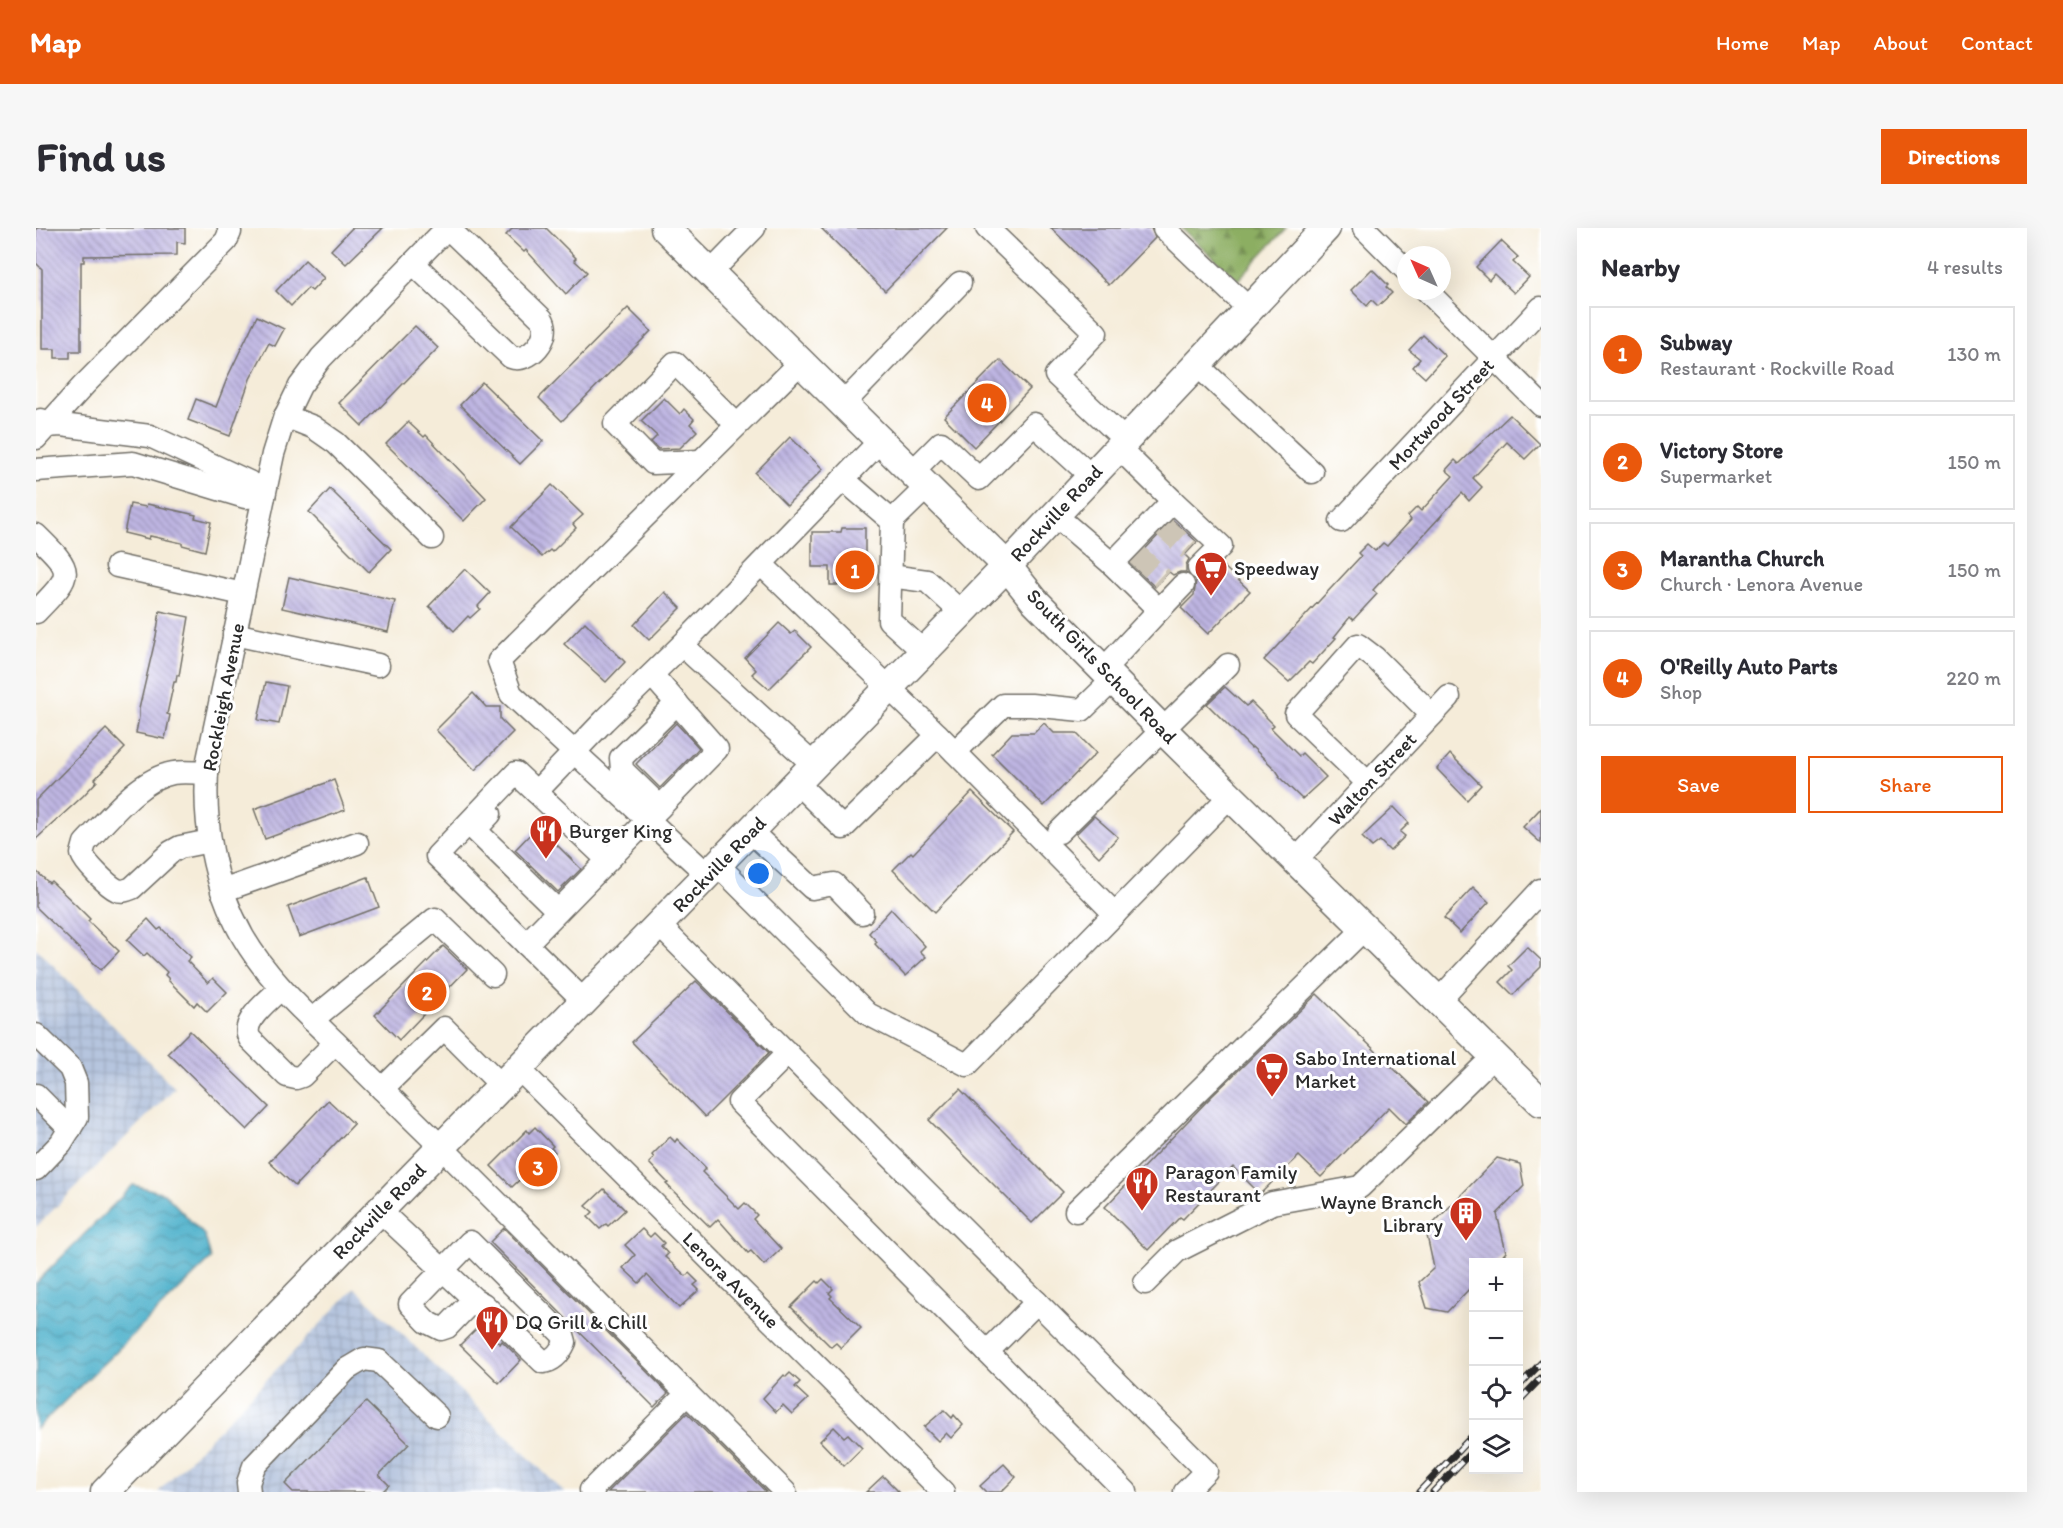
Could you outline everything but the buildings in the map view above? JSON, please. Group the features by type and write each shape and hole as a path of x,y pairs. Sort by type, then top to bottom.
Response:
{"main road":[{"name":"South Girls School Road","path":"665,228 1007,566 1034,600 1231,795 1294,861 1541,1102"},
{"name":"Rockville Road","path":"105,1492 1007,566 1326,228"}],"street":[{"path":"40,426 226,241 230,232 229,228"},
{"path":"413,263 508,356 519,360 524,358 544,339 546,327 542,319 448,228"},
{"name":"Rockleigh Avenue","path":"448,228 321,358 300,386 285,416 273,454 211,739 206,797 210,841 222,891 255,957 281,988 785,1492"},
{"path":"710,273 754,228"},
{"path":"987,228 1096,333 1056,375 1173,501 1221,546 1197,561"},
{"path":"1164,228 1249,309"},
{"path":"1364,228 1397,261"},
{"path":"843,404 960,283"},
{"path":"1436,300 1541,405"},
{"name":"Mortwood Street","path":"1341,521 1541,308"},
{"path":"801,362 499,660 511,694 574,754 654,813 868,1014 967,1065 1231,795"},
{"path":"700,461 653,463 615,424 675,363 737,425"},
{"path":"1197,365 1312,472"},
{"path":"285,416 313,427 336,443 432,537"},
{"path":"923,651 889,620 892,521 941,444 980,479 1034,424 1091,476"},
{"path":"40,426 61,425 150,436 249,482 264,496"},
{"path":"536,792 880,441"},
{"path":"36,471 133,463 245,497 264,496"},
{"path":"843,479 892,521"},
{"path":"1112,564 1132,551 1159,523 1173,501"},
{"path":"1055,515 1112,564 1159,610"},
{"path":"36,535 59,557 65,573 61,587 36,612"},
{"path":"761,564 956,752 1115,914"},
{"path":"117,566 243,594"},
{"path":"890,576 927,581 961,612"},
{"path":"956,752 1003,705 1082,710 1159,610 1174,585"},
{"path":"234,634 378,665"},
{"path":"682,645 805,774 843,828 938,735"},
{"path":"1368,783 1296,714 1358,645 1375,658 1432,715"},
{"path":"1059,832 1228,665"},
{"path":"526,945 717,748 652,675"},
{"name":"Walton Street","path":"1294,861 1449,697"},
{"path":"654,813 622,770 621,758 677,703"},
{"path":"207,773 178,772 153,779 85,843 82,851 86,862 112,886 117,890 126,891 171,852 180,847 210,841"},
{"path":"584,1001 437,856 516,773 608,860"},
{"path":"491,799 493,811 475,830 558,911"},
{"path":"750,831 812,888 834,884 862,913"},
{"path":"222,891 357,843"},
{"path":"1437,1002 1541,890"},
{"path":"312,1020 435,919 493,975"},
{"path":"659,925 1206,1471 1185,1492"},
{"path":"1076,1211 1364,929"},
{"path":"281,988 248,1023 246,1031 250,1039 287,1076 296,1078 302,1076 335,1043"},
{"name":"Lenora Avenue","path":"382,1089 444,1028 509,1077 943,1492"},
{"path":"36,1035 70,1068 76,1083 77,1117 61,1143 36,1169"},
{"path":"788,1053 739,1102 1126,1492"},
{"path":"1145,1282 1177,1251 1272,1203 1360,1187 1494,1056"},
{"path":"37,1099 70,1129"},
{"path":"379,1210 443,1269 474,1299 483,1304 543,1362 554,1357 564,1346 562,1335 470,1242 443,1269 410,1304 427,1322 441,1329 447,1327 474,1299"},
{"path":"987,1352 1037,1302"},
{"path":"249,1492 248,1483 254,1466 347,1369 364,1359 379,1361 437,1416"},
{"path":"592,1492 591,1490 687,1394"}],"shaded area":[{"path":"36,948 175,1088 36,1227"},
{"path":"355,1288 564,1492 158,1492"}],"green space":[{"path":"1181,228 1286,228 1238,280"}],"water":[{"path":"133,1185 164,1193 205,1236 211,1259 36,1429 36,1283"}],"tunnel":[{"path":"1163,526 1189,550"},
{"path":"1136,554 1163,579"}],"railway":[{"path":"1523,1382 1541,1363"},
{"path":"1523,1397 1541,1378"},
{"path":"1419,1492 1469,1439"},
{"path":"1433,1492 1469,1454"}],"place":[{"name":"O'Reilly Auto Parts","path":"987,403"},
{"name":"Subway","path":"855,570"},
{"name":"Speedway","path":"1211,597"},
{"name":"Burger King","path":"546,860"},
{"name":"Victory Store","path":"427,992"},
{"name":"Sabo International Market","path":"1272,1098"},
{"name":"Marantha Church","path":"538,1167"},
{"name":"Paragon Family Restaurant","path":"1142,1212"},
{"name":"Wayne Branch Library","path":"1466,1242"},
{"name":"DQ Grill & Chill","path":"492,1351"}]}
